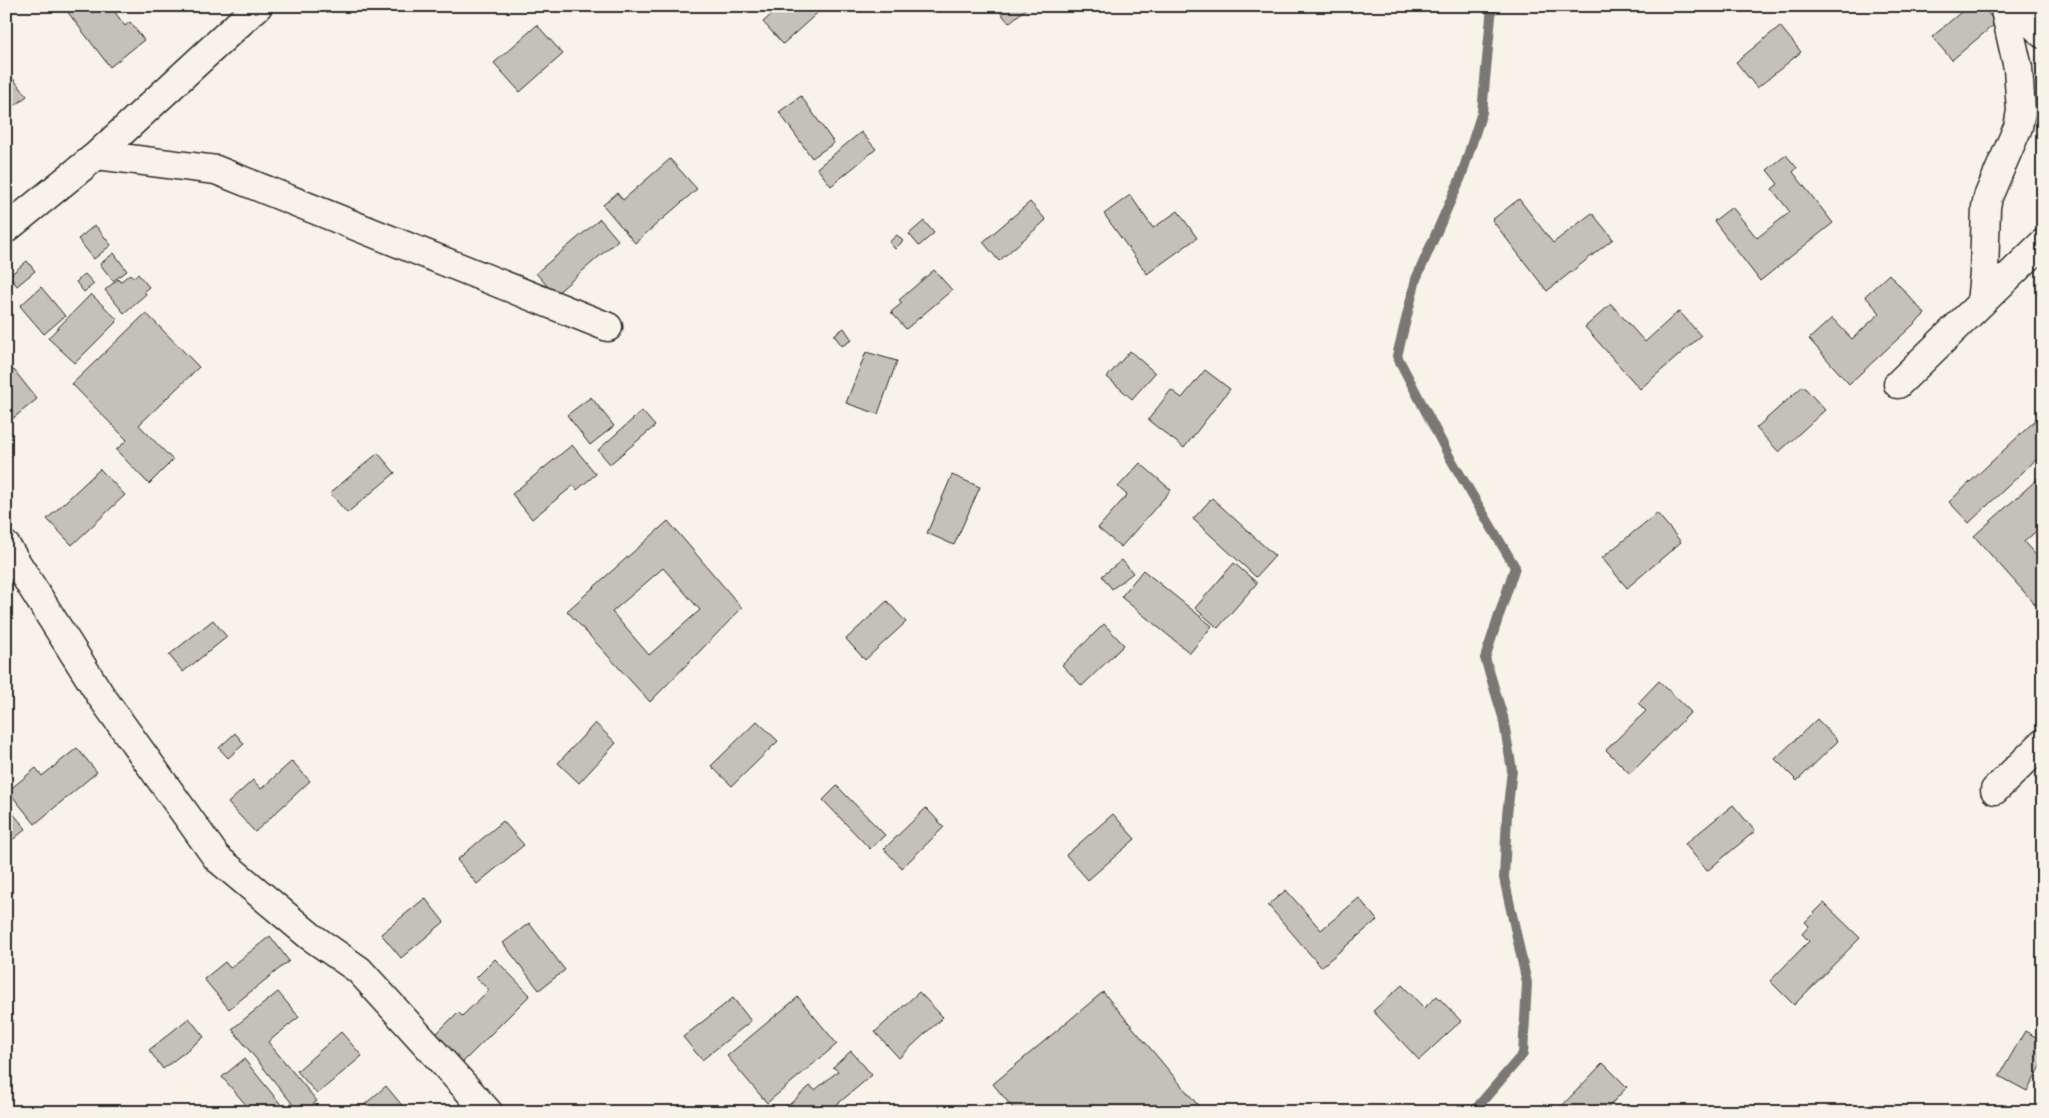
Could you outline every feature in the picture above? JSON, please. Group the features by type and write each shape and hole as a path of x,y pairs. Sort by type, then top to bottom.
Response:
{"street":[{"path":"6,228 96,155 258,6"},
{"path":"1981,303 1988,197 2018,127 2021,111 2018,68 2004,6"},
{"path":"2010,6 2026,17 2043,34"},
{"path":"96,155 216,170 608,327"},
{"path":"1898,384 2043,243"},
{"path":"6,546 101,696 217,858 310,936 359,970 488,1112"},
{"path":"1995,790 2043,743"}],"building":[{"path":"63,6 119,6 114,11 125,26 130,22 144,40 110,67"},
{"path":"781,6 825,6 783,44 763,22"},
{"path":"995,6 1029,6 1009,23"},
{"path":"1968,6 1982,6 1996,23 1952,60 1932,37"},
{"path":"537,25 563,54 520,92 494,63"},
{"path":"1780,26 1801,52 1757,88 1736,62"},
{"path":"6,70 27,96 7,112 6,111"},
{"path":"801,96 834,143 812,158 779,112"},
{"path":"861,132 876,149 831,186 817,168"},
{"path":"1786,155 1797,168 1793,172 1833,223 1760,281 1714,221 1732,207 1757,238 1790,212 1772,189 1778,184 1767,170"},
{"path":"670,159 697,189 635,243 603,205 617,193 623,200"},
{"path":"1130,195 1153,228 1178,211 1197,238 1147,274 1104,214"},
{"path":"1519,199 1553,243 1592,213 1613,239 1547,291 1492,220"},
{"path":"1030,202 1046,220 999,261 983,242"},
{"path":"600,219 618,240 555,295 536,273"},
{"path":"924,221 934,233 919,246 909,234"},
{"path":"95,225 111,245 94,259 78,239"},
{"path":"897,235 903,241 895,249 889,242"},
{"path":"114,253 127,271 113,281 100,264"},
{"path":"27,261 35,271 17,286 9,276"},
{"path":"934,270 952,290 906,329 891,312 902,303 899,300"},
{"path":"85,274 94,284 84,292 76,282"},
{"path":"130,274 133,277 138,274 149,287 144,291 146,294 124,313 105,290 118,279 120,282"},
{"path":"1889,274 1925,314 1849,384 1809,339 1832,318 1852,339 1880,313 1865,296"},
{"path":"41,287 65,316 44,334 20,306"},
{"path":"91,294 118,320 75,363 48,338"},
{"path":"1611,304 1645,342 1679,311 1701,336 1640,389 1585,327"},
{"path":"146,313 199,367 139,425 173,460 149,484 116,450 127,440 72,384"},
{"path":"844,328 852,340 842,346 834,335"},
{"path":"1130,351 1155,373 1132,399 1107,377"},
{"path":"866,352 897,361 878,414 846,403"},
{"path":"14,370 37,399 6,424 6,376"},
{"path":"1205,370 1230,389 1184,448 1148,420 1171,390 1182,398"},
{"path":"1803,386 1825,410 1779,452 1756,428"},
{"path":"591,397 614,426 590,445 567,415"},
{"path":"642,411 655,426 610,464 598,450"},
{"path":"2043,413 2043,453 1969,523 1949,502"},
{"path":"572,445 596,474 577,490 574,485 532,519 512,494"},
{"path":"378,453 395,473 347,513 330,493"},
{"path":"1140,463 1171,490 1121,547 1098,528 1127,495 1118,487"},
{"path":"100,469 125,495 72,545 47,519"},
{"path":"2043,474 2043,525 2024,542 2043,563 2043,613 1974,536"},
{"path":"952,475 980,487 954,545 927,533"},
{"path":"1212,498 1275,556 1256,577 1193,519"},
{"path":"1657,513 1681,542 1627,588 1602,558"},
{"path":"668,521 742,608 650,702 567,611","holes":["663,568 700,610 649,655 612,612"]},
{"path":"1122,560 1133,573 1112,589 1102,576"},
{"path":"1234,563 1257,583 1218,628 1195,608"},
{"path":"1143,570 1212,626 1190,653 1121,597"},
{"path":"887,601 906,622 865,660 846,639"},
{"path":"213,620 227,637 183,672 169,655"},
{"path":"1104,624 1124,645 1082,686 1062,665"},
{"path":"1659,681 1691,712 1630,774 1606,750 1646,711 1638,703"},
{"path":"1817,719 1838,741 1797,781 1775,759"},
{"path":"757,721 778,741 732,786 711,766"},
{"path":"595,723 616,743 579,783 558,763"},
{"path":"235,733 244,744 228,758 219,748"},
{"path":"77,748 97,772 35,824 8,791 36,768 42,776"},
{"path":"292,761 310,781 255,832 228,803 253,780 261,789"},
{"path":"837,786 885,835 870,849 823,800"},
{"path":"6,805 26,829 6,845"},
{"path":"1733,805 1755,831 1707,871 1685,844"},
{"path":"926,808 944,827 902,868 884,849"},
{"path":"1113,814 1135,839 1088,880 1066,855"},
{"path":"503,821 524,845 477,884 457,860"},
{"path":"1286,890 1321,930 1359,898 1377,920 1321,967 1268,905"},
{"path":"425,898 444,922 401,958 381,934"},
{"path":"1824,903 1860,938 1794,1005 1770,981 1809,941 1802,934 1809,926 1805,922"},
{"path":"529,923 565,970 539,990 503,943"},
{"path":"270,936 289,961 229,1009 204,979 225,962 230,968"},
{"path":"495,959 530,995 462,1063 435,1035 458,1012 462,1016 489,990 476,978"},
{"path":"1402,985 1424,1008 1437,996 1461,1021 1419,1060 1373,1011"},
{"path":"278,992 299,1017 268,1042 317,1101 304,1112 299,1112 232,1029"},
{"path":"919,992 943,1017 899,1058 875,1032"},
{"path":"1103,992 1202,1110 1200,1112 1016,1112 993,1084"},
{"path":"798,997 837,1044 767,1103 727,1056"},
{"path":"733,998 751,1021 702,1060 683,1037"},
{"path":"189,1018 204,1037 163,1069 149,1050"},
{"path":"2025,1031 2043,1041 2043,1063 2027,1091 1999,1076"},
{"path":"341,1032 362,1056 317,1094 297,1071"},
{"path":"851,1051 872,1075 828,1112 781,1112 810,1086 815,1090 838,1071 833,1067"},
{"path":"244,1059 287,1112 240,1112 247,1106 222,1077"},
{"path":"1603,1063 1627,1087 1604,1112 1556,1112"},
{"path":"386,1086 405,1109 401,1112 356,1112"}],"waterway":[{"path":"1473,1112 1523,1054 1527,983 1504,878 1507,815 1512,770 1503,717 1485,658 1515,567 1449,456 1397,356 1416,279 1461,177 1482,112 1492,6"}]}
